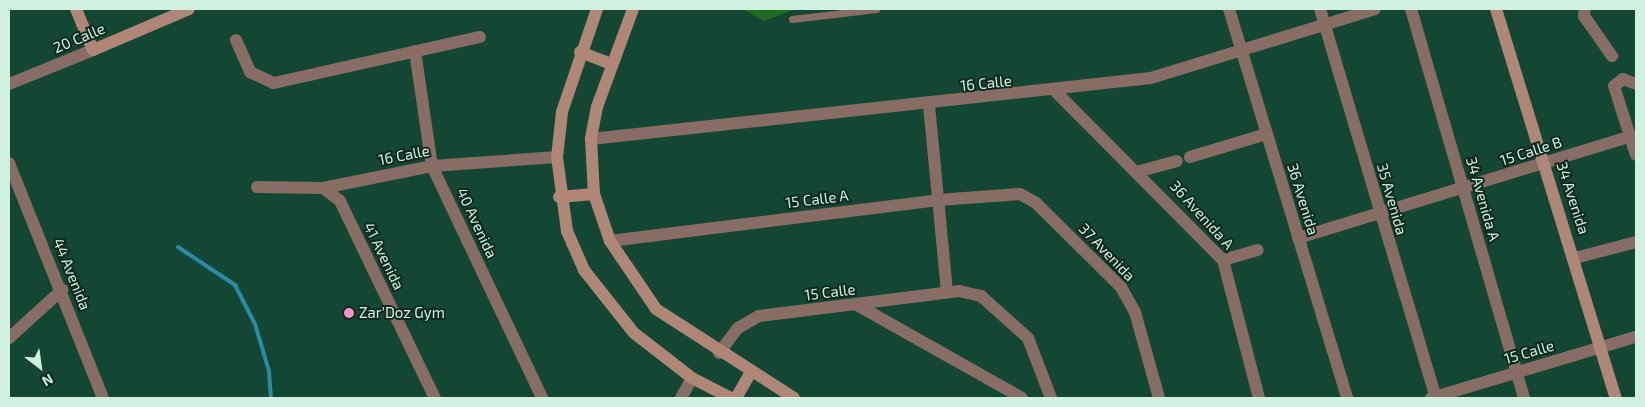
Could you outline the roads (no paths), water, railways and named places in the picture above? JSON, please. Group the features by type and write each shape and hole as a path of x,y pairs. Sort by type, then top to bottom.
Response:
{"main road":[{"path":"76,9 93,50"},
{"name":"20 Calle","path":"93,50 189,9"},
{"path":"597,9 580,52 562,112 557,156 559,197 567,231 584,270 607,305 634,333 692,378 730,398"},
{"path":"633,9 612,64 591,139 594,194 610,241 656,309 750,374 794,398"},
{"name":"34 Avenida","path":"1496,9 1575,258 1616,398"},
{"path":"580,52 612,64"},
{"path":"559,197 594,194"},
{"path":"736,398 750,374"}],"street":[{"name":"36 Avenida","path":"1229,9 1347,398"},
{"name":"35 Avenida","path":"1320,9 1434,398"},
{"name":"16 Calle","path":"591,139 1056,92 1151,78 1375,9"},
{"name":"34 Avenida A","path":"1411,9 1524,398"},
{"path":"1585,9 1584,16 1612,56"},
{"path":"236,40 255,77 267,83 292,82 415,51 480,37"},
{"name":"20 Calle","path":"9,84 93,50"},
{"name":"40 Avenida","path":"415,51 432,166 542,398"},
{"path":"1636,84 1623,79 1615,82 1636,155"},
{"name":"36 Avenida A","path":"1056,92 1140,172 1223,260 1259,398"},
{"path":"929,105 938,200 953,291 981,296 1028,338 1051,398"},
{"path":"1190,157 1266,134"},
{"name":"15 Calle B","path":"1298,238 1464,191 1631,136"},
{"name":"16 Calle","path":"257,187 323,188 432,166 557,156"},
{"path":"1140,172 1177,161"},
{"name":"44 Avenida","path":"9,163 62,290 103,398"},
{"name":"41 Avenida","path":"323,188 340,201 435,398"},
{"name":"15 Calle A","path":"610,241 938,200 1020,194 1029,198"},
{"name":"37 Avenida","path":"1029,198 1121,287 1135,312 1159,398"},
{"path":"1575,258 1636,242"},
{"path":"1223,260 1258,250"},
{"path":"9,338 62,290"},
{"name":"15 Calle","path":"719,353 738,328 751,318 953,291"},
{"path":"857,305 1022,398"},
{"name":"15 Calle","path":"1434,398 1636,337"},
{"path":"681,398 692,378"}],"lane":[{"path":"792,19 876,9"}],"waterway":[{"path":"178,247 235,285 255,324 269,371 271,398"}],"place":[{"name":"Zar'Doz Gym","path":"349,313"}]}
